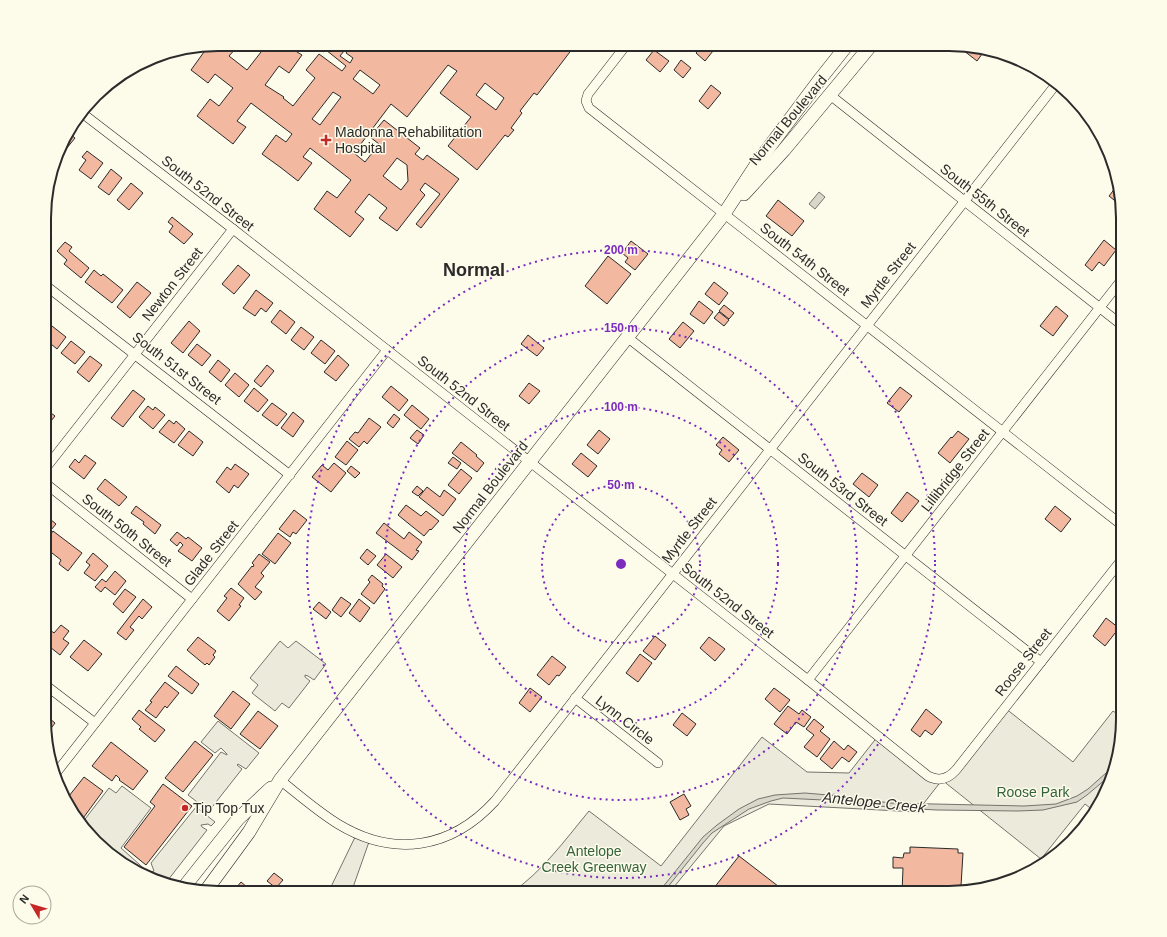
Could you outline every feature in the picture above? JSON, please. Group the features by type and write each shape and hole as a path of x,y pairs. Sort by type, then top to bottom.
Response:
{"main road":[{"name":"Normal Boulevard","path":"209,886 249,832 280,780 724,214 758,162 842,51"},
{"name":"Normal Boulevard","path":"724,214 770,167 866,51"},
{"name":"Normal Boulevard","path":"187,883 238,820 280,780"}],"street":[{"name":"South 54th Street","path":"621,51 588,94 586,101 589,108 1116,521"},
{"name":"Myrtle Street","path":"280,780 338,824 370,839 386,843 403,844 435,840 451,835 484,813 495,801 1053,88"},
{"name":"South 55th Street","path":"830,95 1116,321"},
{"name":"South 52nd Street","path":"86,116 233,229 529,463 808,680 928,776 934,779 942,780"},
{"name":"Newton Street","path":"51,461 233,229"},
{"name":"Lillibridge Street","path":"808,680 1116,287"},
{"name":"South 51st Street","path":"51,289 290,475"},
{"name":"South 53rd Street","path":"627,337 1041,662"},
{"name":"Glade Street","path":"59,769 387,350"},
{"name":"South 50th Street","path":"51,489 192,599"},
{"name":"Roose Street","path":"942,780 950,777 956,770 1116,567"},
{"path":"51,689 95,724"},
{"name":"Lynn Circle","path":"575,698 658,763"}],"green space":[{"name":"Roose Park","path":"1005,708 1073,762 1113,711 1116,713 1115,741 1107,773 1099,793 1090,808 1085,804 1041,859 942,780"},
{"name":"Antelope Creek Greenway","path":"878,736 928,776 942,780 917,812 769,804 724,826 675,886 521,886 543,865 589,811 661,866 762,737 807,772 849,773"},
{"path":"357,833 370,839 353,886 331,886"}],"shaded area":[{"path":"280,641 288,648 296,641 326,664 314,680 305,675 305,677 310,681 289,708 282,703 275,711 252,693 258,685 250,678"},
{"path":"218,721 259,753 246,769 238,764 237,765 242,769 209,811 188,795 221,752 227,755 221,748 215,753 201,742"},
{"path":"122,786 151,808 121,848 145,869 134,864 108,845 85,819 109,788 116,793"},
{"path":"196,807 215,822 211,826 208,824 201,825 207,830 169,878 152,872 154,871 151,863"}],"water":[{"path":"819,192 825,197 815,209 809,204"},
{"name":"Antelope Creek","path":"1107,772 1104,781 1077,802 1043,810 937,810 783,798 749,809 712,833 669,886 664,886 703,837 717,825 739,809 758,799 775,795 805,793 890,803 1024,806 1056,804 1077,796 1088,789"}],"building":[{"name":"Madonna Rehabilitation Hospital","path":"205,51 233,51 229,56 247,70 261,52 260,51 296,51 302,55 289,73 279,66 265,85 284,97 283,98 293,106 315,78 306,70 319,54 342,71 346,66 327,51 344,51 340,56 350,63 353,58 346,53 348,51 571,51 537,95 534,93 520,111 522,113 511,128 514,130 508,137 505,135 477,170 448,146 471,117 440,93 457,71 448,65 407,117 391,104 354,153 365,162 379,144 370,137 384,120 420,148 415,154 423,160 427,155 459,179 421,228 416,224 440,194 425,183 420,190 425,195 397,231 379,218 387,208 369,194 355,212 364,219 350,237 314,209 327,191 337,198 351,180 310,148 303,157 312,163 298,181 262,154 276,135 286,142 292,134 251,103 237,121 246,127 233,144 197,116 210,99 219,106 233,88 215,74 208,83 191,70","holes":["360,70 380,85 373,94 353,79","485,83 504,98 496,110 476,95","333,92 341,97 320,125 312,119","397,158 407,165 408,181 401,190 383,176"]},
{"path":"653,51 655,51 669,61 660,72 646,60"},
{"path":"698,51 713,51 705,61 696,53"},
{"path":"965,51 982,54 977,61"},
{"path":"681,60 691,68 683,78 674,70"},
{"path":"711,85 721,93 708,109 699,101"},
{"path":"72,136 75,138 66,149"},
{"path":"87,151 103,163 91,179 79,170 86,160 82,157"},
{"path":"111,169 122,178 109,195 98,187"},
{"path":"131,183 143,193 129,210 117,200"},
{"path":"1114,190 1115,201 1109,196"},
{"path":"778,200 804,221 792,236 766,216"},
{"path":"172,217 193,234 184,244 169,232 173,226 168,222"},
{"path":"1104,240 1116,250 1104,266 1099,262 1092,271 1085,265"},
{"path":"631,241 648,254 635,270 625,262 628,258 622,253"},
{"path":"65,242 72,247 69,251 89,268 81,278 64,264 67,260 57,251"},
{"path":"608,256 631,274 607,304 585,286"},
{"path":"238,265 250,275 234,294 222,284"},
{"path":"94,270 101,276 103,274 123,290 112,303 85,282"},
{"path":"137,282 151,293 130,318 117,307"},
{"path":"714,282 728,293 719,305 705,294"},
{"path":"256,290 273,303 266,312 261,308 255,316 243,308"},
{"path":"699,301 713,312 704,324 690,314"},
{"path":"724,305 734,313 729,319 719,311"},
{"path":"1056,306 1068,316 1053,336 1040,326"},
{"path":"280,310 295,322 286,334 271,322"},
{"path":"719,312 729,320 724,326 714,318"},
{"path":"189,321 200,331 183,353 171,343"},
{"path":"683,322 694,331 680,348 669,339"},
{"path":"52,326 66,337 57,349 51,344"},
{"path":"301,327 314,337 304,350 291,340"},
{"path":"528,335 544,348 537,356 521,344"},
{"path":"321,340 335,351 325,364 311,353"},
{"path":"71,341 85,352 75,364 61,353"},
{"path":"197,344 211,355 202,366 188,355"},
{"path":"338,355 349,365 336,381 324,372"},
{"path":"90,356 102,365 89,382 77,372"},
{"path":"218,360 230,370 221,382 209,372"},
{"path":"267,365 274,371 261,387 254,381"},
{"path":"235,373 249,385 239,397 225,385"},
{"path":"529,383 540,391 529,404 519,396"},
{"path":"391,386 408,400 399,411 382,397"},
{"path":"900,387 912,396 899,412 887,403"},
{"path":"254,388 268,400 258,412 244,401"},
{"path":"133,390 145,399 123,427 111,418"},
{"path":"272,403 287,414 277,426 262,415"},
{"path":"412,405 429,419 421,429 404,415"},
{"path":"148,406 153,410 155,407 165,415 153,429 139,417"},
{"path":"293,412 304,421 293,437 281,428"},
{"path":"51,413 55,416 51,421"},
{"path":"394,414 400,419 393,428 387,423"},
{"path":"369,418 381,427 367,444 364,441 359,447 349,439 355,432 358,433"},
{"path":"169,420 174,424 176,421 185,429 174,443 159,432"},
{"path":"417,430 424,435 418,444 410,438"},
{"path":"599,430 610,439 598,454 587,445"},
{"path":"189,431 203,442 193,456 178,445"},
{"path":"958,431 969,439 950,463 938,453"},
{"path":"723,437 739,450 729,462 719,454 722,450 716,445"},
{"path":"347,441 358,450 346,465 335,457"},
{"path":"461,442 484,463 477,472 452,453"},
{"path":"581,453 597,466 588,477 572,464"},
{"path":"85,455 96,463 84,479 69,467 75,459 79,463"},
{"path":"453,457 461,463 457,469 448,463"},
{"path":"334,463 346,473 331,492 312,477 322,465 328,470"},
{"path":"235,464 249,474 238,488 234,485 229,493 216,482 227,467 231,470"},
{"path":"351,466 360,473 355,478 347,471"},
{"path":"461,469 472,478 459,494 448,485"},
{"path":"862,473 878,485 869,497 853,484"},
{"path":"105,479 127,497 119,506 97,489"},
{"path":"417,486 423,491 418,496 412,492"},
{"path":"427,487 440,497 444,490 456,499 443,516 419,497"},
{"path":"907,492 919,501 902,522 891,513"},
{"path":"406,505 421,516 426,511 439,521 424,536 398,515"},
{"path":"136,506 161,525 155,534 143,524 144,522 131,513"},
{"path":"1055,506 1071,519 1061,532 1045,519"},
{"path":"294,510 307,520 296,534 293,532 290,537 279,529"},
{"path":"51,520 56,524 51,530"},
{"path":"384,523 404,539 409,532 422,542 416,550 419,551 412,560 376,533"},
{"path":"53,531 82,553 68,571 59,564 61,560 52,553 51,555 51,534"},
{"path":"177,532 186,539 188,537 202,548 192,561 178,551 183,545 180,542 177,546 170,540"},
{"path":"278,533 291,543 275,564 262,554"},
{"path":"367,549 376,556 368,565 360,558"},
{"path":"93,553 108,566 95,581 84,573 90,565 86,562"},
{"path":"259,554 270,562 261,573 264,576 255,587 262,592 255,600 238,584 252,566 253,567 254,565 252,563"},
{"path":"386,554 402,567 393,578 377,565"},
{"path":"115,571 126,581 115,595 105,587 101,592 95,587 102,579 106,582"},
{"path":"372,575 383,584 382,586 385,589 374,604 361,594 370,582 368,580"},
{"path":"231,588 244,598 239,605 241,606 229,621 217,611 227,598 224,596"},
{"path":"125,589 136,597 123,613 113,604"},
{"path":"341,597 351,604 341,617 332,610"},
{"path":"143,599 152,607 142,619 139,616 130,627 134,630 126,640 117,633"},
{"path":"359,599 370,608 360,622 349,613"},
{"path":"319,602 331,612 326,619 313,609"},
{"path":"1106,618 1116,626 1116,632 1105,646 1093,636"},
{"path":"61,625 69,631 63,639 69,643 60,655 51,648 51,631 54,633"},
{"path":"655,636 666,645 655,660 643,651"},
{"path":"198,637 216,651 213,655 215,657 209,665 207,663 205,665 187,650"},
{"path":"709,637 725,649 715,661 700,648"},
{"path":"84,640 102,654 88,671 70,657"},
{"path":"640,654 652,663 638,682 626,673"},
{"path":"552,656 566,667 549,685 537,675"},
{"path":"176,666 199,684 192,694 168,676"},
{"path":"165,682 179,693 167,708 165,706 156,718 145,710"},
{"path":"530,688 542,697 530,712 519,703"},
{"path":"774,688 790,700 780,712 765,699"},
{"path":"233,691 250,704 231,729 214,716"},
{"path":"788,706 799,714 802,710 811,717 804,727 796,722 787,734 774,724"},
{"path":"926,709 942,722 932,735 925,730 920,737 911,730"},
{"path":"139,710 165,730 155,742 139,729 141,727 132,719"},
{"path":"258,711 278,726 260,749 240,734"},
{"path":"682,713 696,724 687,736 673,725"},
{"path":"814,719 824,727 820,731 830,739 817,757 804,747 814,735 806,729"},
{"path":"51,720 55,723 51,728"},
{"path":"195,741 213,755 183,792 165,778"},
{"path":"834,741 844,750 848,745 857,752 849,762 842,757 832,769 820,759"},
{"path":"111,742 148,771 133,790 119,780 120,779 116,775 112,781 92,766"},
{"path":"84,777 103,791 83,818 69,795"},
{"path":"163,784 192,806 146,865 124,847 155,806 150,802"},
{"path":"684,794 691,806 686,809 689,815 680,820 670,802"},
{"path":"910,847 958,849 958,853 963,853 961,886 902,886 903,868 893,868 893,857 903,858 904,853 910,853"},
{"path":"739,856 778,886 715,886"},
{"path":"274,873 283,880 278,886 273,886 267,881"},
{"path":"241,882 246,886 238,886"}],"place":[{"name":"Madonna Rehabilitation Hospital","path":"326,140"},
{"name":"Tip Top Tux","path":"185,808"}],"district":[{"name":"Normal","path":"474,270"}]}
